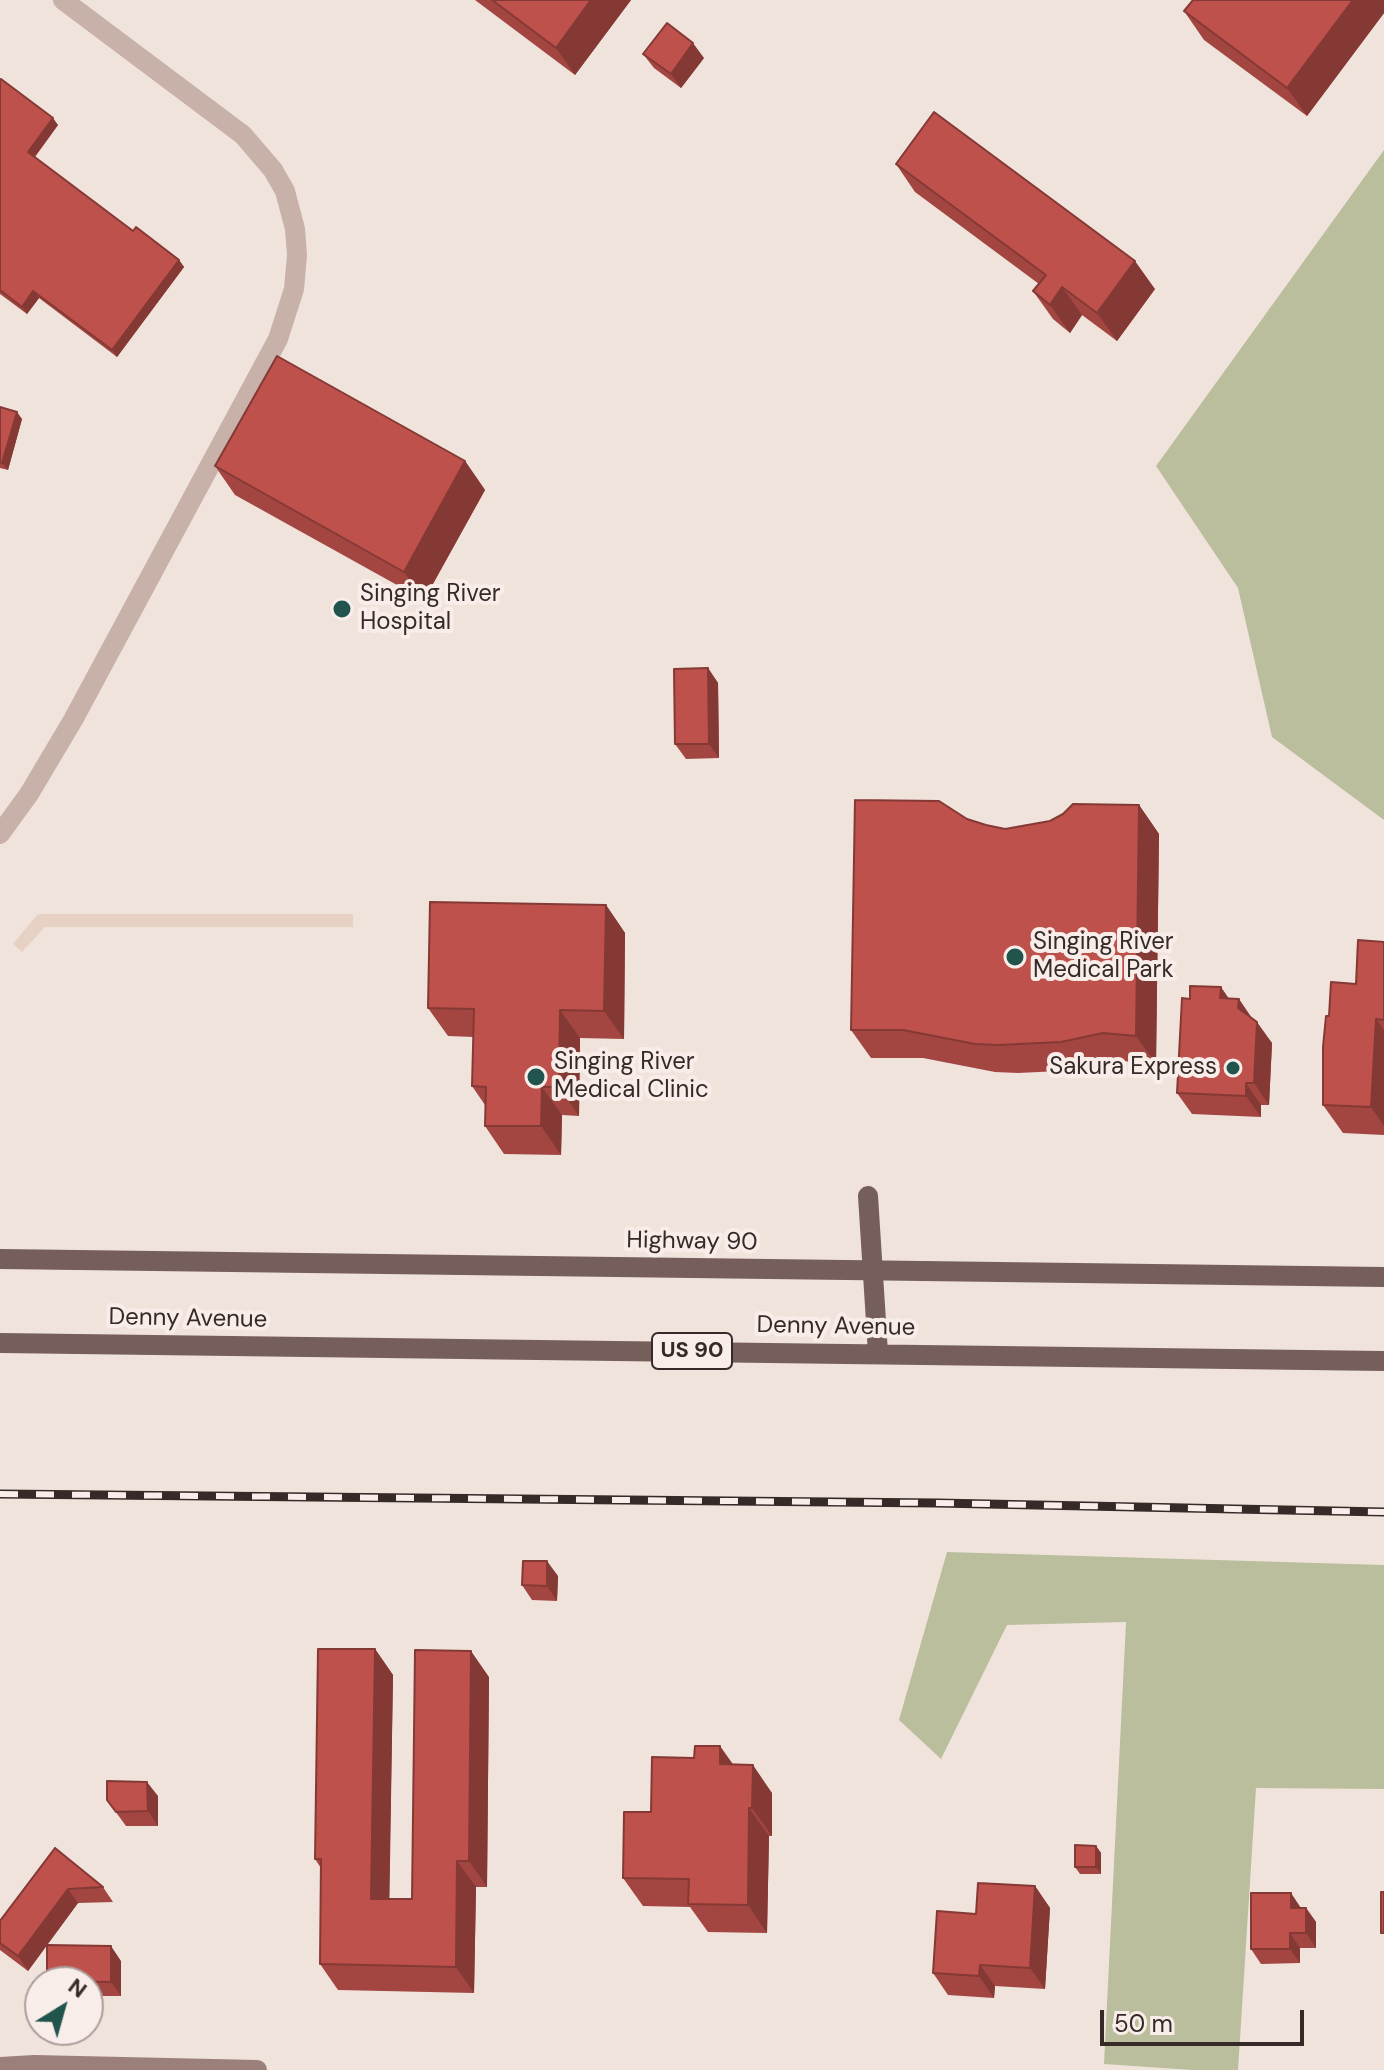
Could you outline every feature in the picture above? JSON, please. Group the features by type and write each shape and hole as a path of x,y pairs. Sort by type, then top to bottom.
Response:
{"main road":[{"path":"868,1196 878,1353"},
{"name":"Highway 90","path":"0,1259 1384,1277"},
{"name":"Denny Avenue","path":"0,1343 1384,1361"}],"street":[{"path":"0,834 29,794 73,720 278,339 294,289 297,255 295,229 285,191 273,170 243,135 63,0"},
{"path":"0,2067 257,2070"}],"green space":[{"path":"1384,150 1384,820 1272,737 1238,588 1156,466"},
{"path":"947,1552 1384,1565 1384,1789 1256,1788 1238,2070 1104,2064 1126,1622 1007,1625 941,1759 899,1720"}],"shaded area":[{"path":"38,914 353,914 353,927 45,927 22,952 13,944"}],"building":[{"path":"492,0 591,0 556,48"},
{"path":"1193,0 1353,0 1287,88 1184,11"},
{"path":"667,23 693,43 671,74 643,54"},
{"path":"1,79 53,118 28,152 133,231 136,227 179,260 112,350 33,291 22,307 0,290"},
{"path":"934,112 1135,261 1097,313 1062,287 1050,305 1033,291 1046,275 896,164"},
{"path":"277,356 465,461 404,572 215,466"},
{"path":"0,407 17,412 2,463 0,462"},
{"path":"708,668 709,744 675,744 674,669"},
{"name":"Singing River Medical Park","path":"855,800 939,801 967,819 1005,829 1050,821 1073,804 1139,805 1136,1036 1103,1033 1061,1042 998,1045 975,1044 903,1030 851,1030"},
{"name":"Singing River Medical Clinic","path":"430,902 606,905 604,1011 560,1010 559,1087 542,1087 541,1126 485,1126 486,1087 472,1086 474,1009 428,1008"},
{"path":"1358,940 1384,942 1384,1020 1376,1019 1371,1107 1323,1105 1323,1047 1331,982 1356,984"},
{"name":"Sakura Express","path":"1190,986 1221,987 1220,998 1239,999 1238,1008 1257,1022 1254,1083 1246,1083 1246,1096 1177,1093 1182,998 1190,999"},
{"path":"523,1561 547,1561 547,1586 522,1585"},
{"path":"318,1649 375,1649 371,1899 412,1899 415,1650 471,1651 469,1861 457,1861 456,1967 320,1964 321,1859 315,1859"},
{"path":"695,1746 720,1746 720,1764 753,1765 752,1808 749,1808 748,1905 688,1904 689,1879 623,1878 624,1812 651,1812 652,1757 694,1758"},
{"path":"107,1781 147,1782 148,1811 116,1812 107,1800"},
{"path":"1075,1845 1096,1846 1096,1867 1075,1867"},
{"path":"55,1848 103,1887 68,1889 18,1956 0,1943 0,1921"},
{"path":"978,1883 1035,1886 1030,1968 980,1965 979,1976 933,1973 937,1911 976,1914"},
{"path":"1381,1892 1384,1892 1384,1933 1381,1933"},
{"path":"1251,1893 1291,1893 1291,1908 1306,1908 1306,1933 1290,1933 1290,1949 1251,1949"},
{"path":"47,1945 111,1946 111,1982 104,1982 104,1966 47,1966"}],"railway":[{"path":"0,1494 937,1503 1384,1512"}],"place":[{"name":"Singing River Hospital","path":"342,609"},
{"name":"Singing River Medical Park","path":"1015,957"},
{"name":"Sakura Express","path":"1233,1068"},
{"name":"Singing River Medical Clinic","path":"536,1077"}]}
